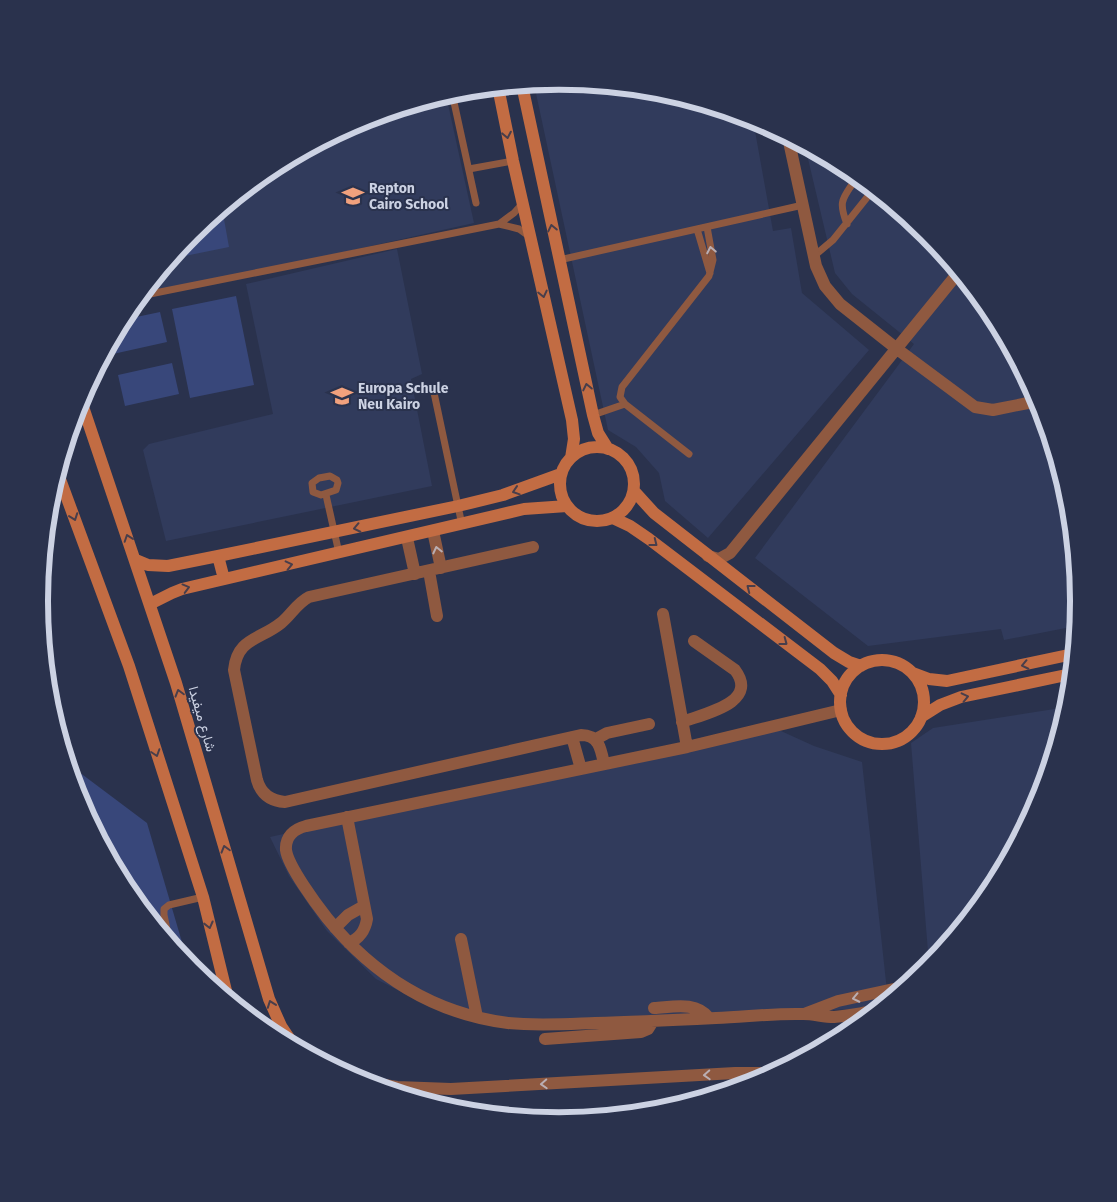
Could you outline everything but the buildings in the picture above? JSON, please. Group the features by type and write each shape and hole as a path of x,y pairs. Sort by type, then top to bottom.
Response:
{"street":[{"path":"523,91 593,415 598,432 608,449"},
{"path":"499,93 512,161 572,420 574,439 571,458"},
{"path":"790,146 814,256 820,277 831,295 854,316 975,407 993,410 1030,403"},
{"path":"712,559 719,559 730,553 954,278"},
{"name":"شارع ميفيدا","path":"84,410 179,693 278,1028"},
{"path":"595,447 608,449 624,458 629,465 634,482 634,491 630,502 622,512 613,518 603,521 582,519 567,506 561,490 561,474 571,458 582,450 595,447"},
{"path":"136,560 148,565 168,566 264,547 503,495 561,474"},
{"path":"61,483 129,666 202,898 225,988"},
{"path":"634,491 654,514 838,657 861,666"},
{"path":"150,604 172,592 224,579 433,532 524,509 567,506"},
{"path":"613,518 630,526 649,539 820,669 832,681 841,695"},
{"path":"433,532 437,616"},
{"path":"407,538 415,574"},
{"path":"264,547 270,569"},
{"path":"533,547 309,597 300,602 280,624 251,640 241,650 235,663 235,677 256,780 264,794 273,800 285,802 586,735 596,739 599,743 604,764"},
{"path":"218,556 224,579"},
{"path":"703,581 712,559"},
{"path":"663,614 687,747"},
{"path":"682,722 730,703 739,694 741,687 735,670 694,640"},
{"path":"913,673 924,698 921,717 903,738 885,744 876,743 867,741 853,732 843,718 841,710 842,688 850,675 861,666 870,662 888,660 929,679 956,680 1066,656"},
{"path":"921,717 940,705 956,699 1064,676"},
{"path":"841,710 687,747 348,817 296,830 288,838 286,848 289,858 306,889 335,928 349,943 380,971 413,993 449,1009 477,1017 526,1024 653,1021 804,1014 834,1017 860,1013"},
{"path":"596,739 614,731 648,724"},
{"path":"572,737 581,769"},
{"path":"348,817 367,919 360,936 349,943"},
{"path":"335,928 348,915 364,906"},
{"path":"461,939 477,1017"},
{"path":"804,1014 838,1002 889,990"},
{"path":"654,1008 691,1007 702,1011 709,1018"},
{"path":"545,1039 641,1032 648,1028 653,1021"},
{"path":"401,1087 452,1089 754,1073"}],"lane":[{"path":"454,101 476,203"},
{"path":"469,169 512,161"},
{"path":"846,224 841,210 841,202 853,184"},
{"path":"814,256 833,240 869,195"},
{"path":"150,294 498,224 509,217 522,204"},
{"path":"559,260 803,205"},
{"path":"498,224 518,229 530,237"},
{"path":"690,454 625,404 620,397 622,387 710,273 713,260 707,227"},
{"path":"697,229 710,273"},
{"path":"433,388 462,525"},
{"path":"593,415 625,404"},
{"path":"326,494 339,553"},
{"path":"167,929 163,912 168,905 202,898"}],"shaded area":[{"path":"535,91 592,91 625,94 691,107 755,129 773,231 791,228 802,293 869,350 708,538 665,501 659,473 636,447 608,430"},
{"name":"Repton Cairo School","path":"448,102 474,223 149,296 174,264 197,240 247,196 275,176 303,158 332,143 394,117 426,107"},
{"path":"807,154 870,196 920,240 964,290 1001,346 1031,405 1052,469 1060,501 1068,568 1070,601 1068,627 1004,640 1001,629 868,646 755,558 914,344 852,294 835,273"},
{"path":"223,216 229,247 181,257"},
{"name":"Europa Schule Neu Kairo","path":"397,249 422,374 411,379 432,486 166,541 143,450 149,444 273,414 246,284"},
{"path":"236,296 254,385 190,398 172,309"},
{"path":"160,312 167,342 113,354 116,345 134,318"},
{"path":"172,363 179,394 125,406 118,375"},
{"path":"1058,708 1031,797 1017,827 983,885 964,912 928,954 911,743 933,728"},
{"path":"770,726 814,746 862,762 887,992 867,1008 691,1020 493,1023 421,1002 376,979 327,931 289,876 270,837"},
{"path":"77,770 147,823 184,948 153,912 116,856 86,797"}],"place":[{"name":"Repton Cairo School","path":"353,196"},
{"name":"Europa Schule Neu Kairo","path":"342,396"}]}
